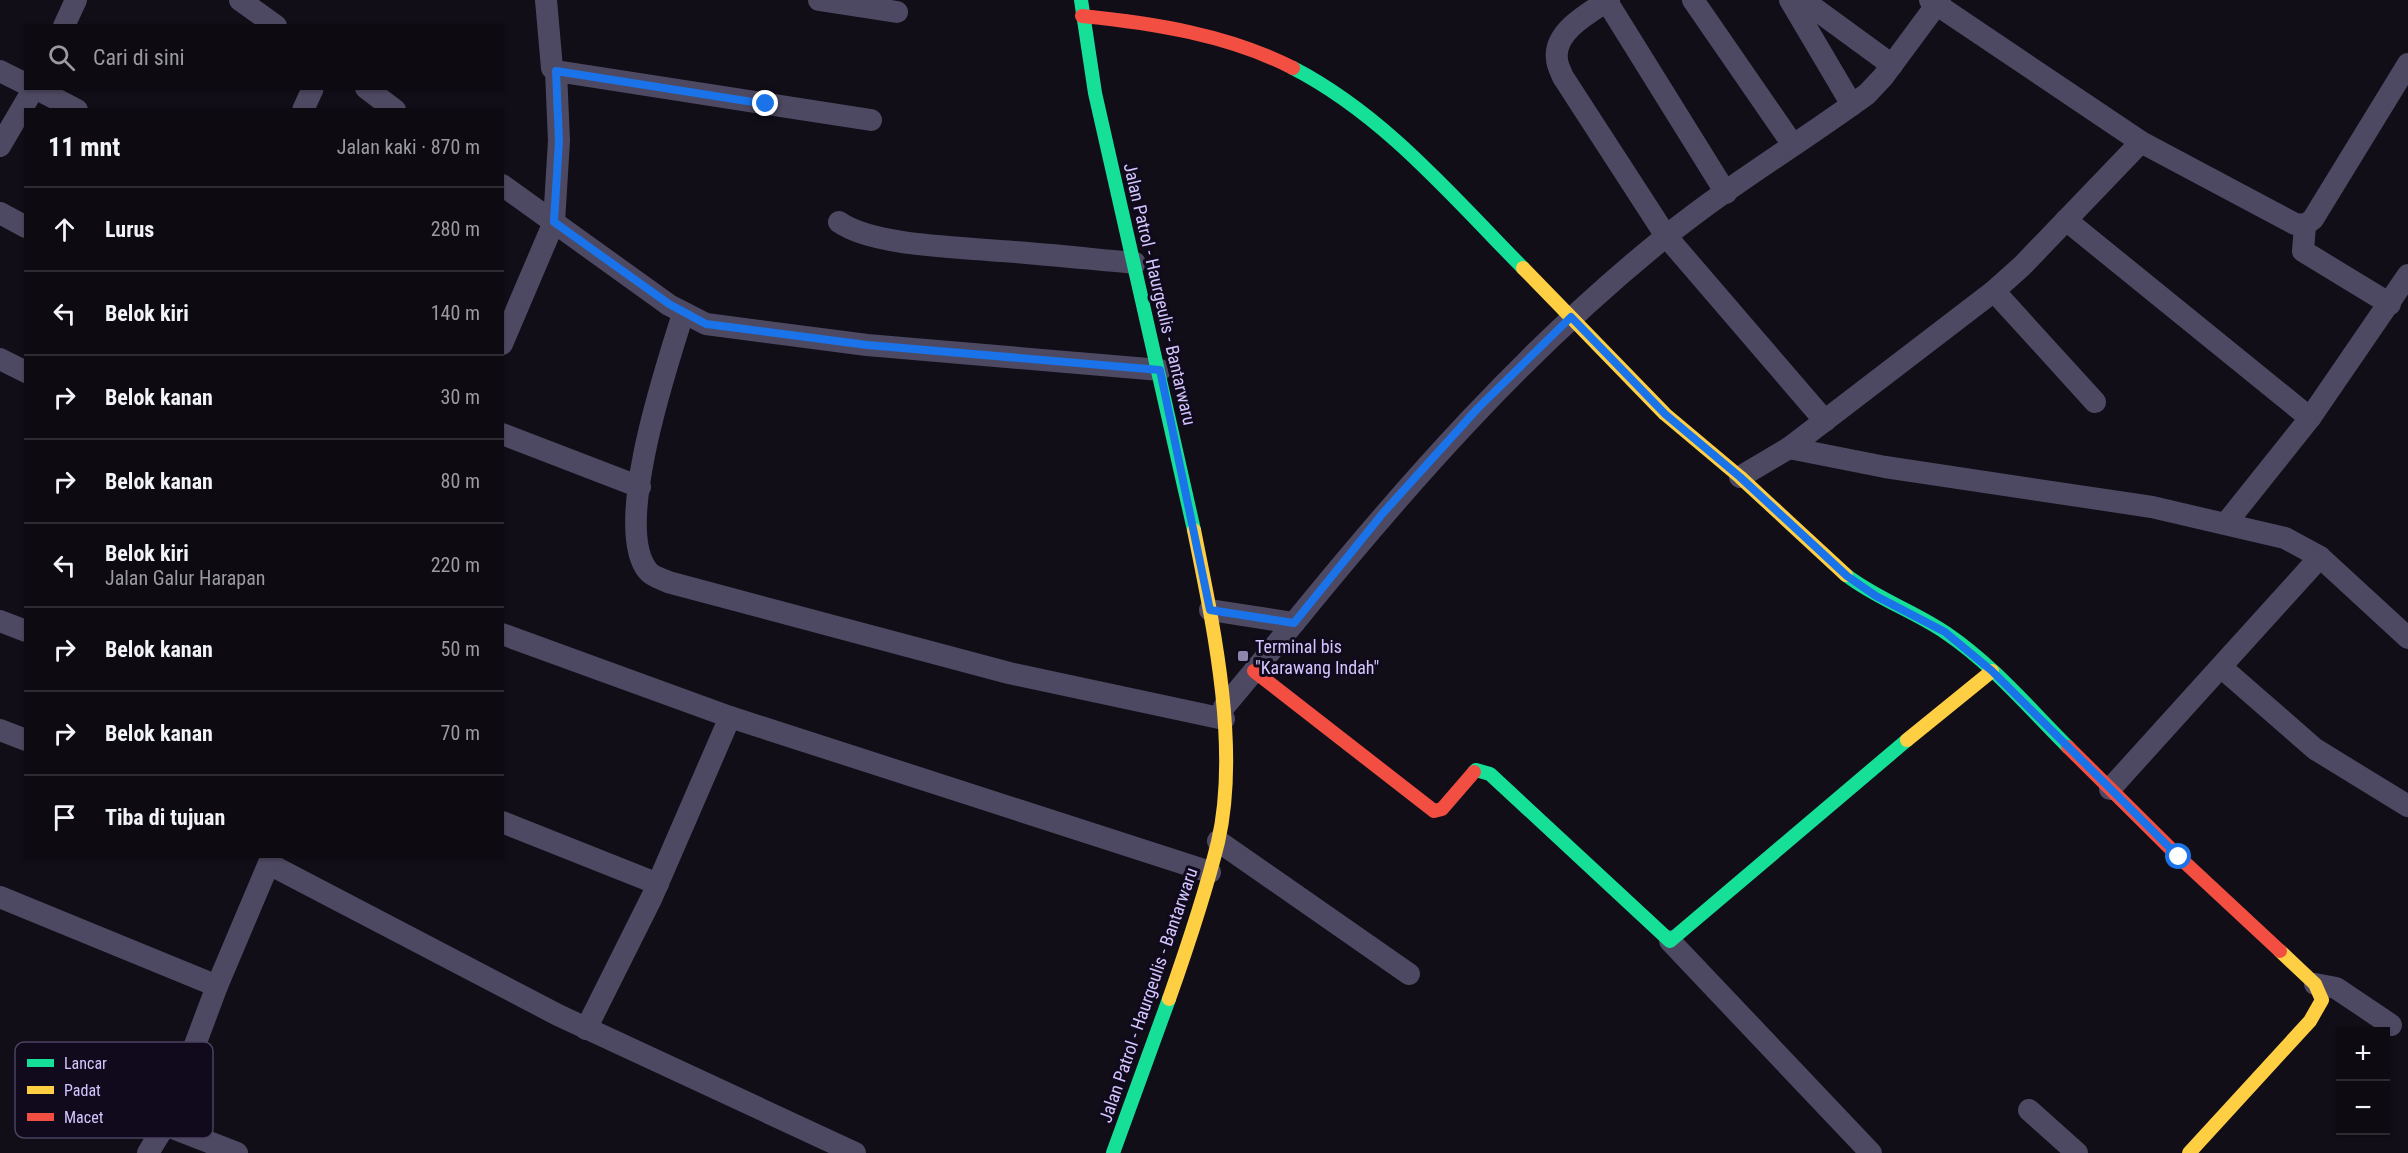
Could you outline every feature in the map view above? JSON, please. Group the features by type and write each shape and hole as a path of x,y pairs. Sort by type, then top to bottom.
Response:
{"street":[{"path":"65,24 76,0"},
{"path":"240,0 273,24"},
{"path":"546,0 552,68 556,71 871,120"},
{"path":"819,0 897,12"},
{"name":"Jalan Patrol - Haurgeulis - Bantarwaru","path":"1081,0 1095,93 1160,370 1210,610 1224,713 1224,795 1218,841 1181,966 1113,1153"},
{"path":"1694,0 1793,146"},
{"path":"1790,0 1852,105"},
{"path":"1803,0 1892,65"},
{"path":"1726,193 1607,1 1565,32 1558,45 1556,59 1563,77 1666,236 1825,421"},
{"path":"683,314 656,402 640,487 635,528 639,552 648,572 657,578 1009,673 1224,713 1254,672 1383,513 1478,408 1571,317 1666,236 1867,94 1892,65 1936,1 2141,142 2284,221 2305,225 2313,219 2322,206 2408,64"},
{"path":"1082,16 1120,20 1185,32 1281,62 1311,77 1384,130 1418,161 1650,400 1740,477 1847,576 1876,596 1945,632 1992,671 2179,857 2315,984 2322,1000 2310,1021 2189,1153"},
{"path":"0,71 24,83"},
{"path":"504,339 554,222 559,141 556,71"},
{"path":"0,146 33,90"},
{"path":"38,90 73,108"},
{"path":"304,108 312,90"},
{"path":"369,90 392,108"},
{"path":"1740,477 1789,448 1994,291 2022,266 2141,142"},
{"path":"504,186 683,314 716,326 867,345 1160,370"},
{"path":"0,213 24,226"},
{"path":"2066,220 2310,418"},
{"path":"839,222 849,229 867,235 927,244 1135,263"},
{"path":"2305,225 2303,251 2390,304"},
{"path":"2226,522 2310,418 2408,275"},
{"path":"1994,291 2095,402"},
{"path":"0,359 24,371"},
{"path":"504,435 640,487"},
{"path":"1789,448 1896,468 2152,507 2226,522 2285,538 2320,557 2408,638"},
{"path":"2110,789 2320,557"},
{"path":"1210,610 1294,623"},
{"path":"0,621 24,629"},
{"path":"504,635 730,717 1210,872"},
{"path":"2221,667 2315,749 2408,806"},
{"path":"1670,940 1883,759 1992,671"},
{"path":"1254,672 1434,811 1442,810 1476,770 1490,774 1581,861 1670,940 1871,1153"},
{"path":"586,1029 658,884 730,717"},
{"path":"0,730 24,739"},
{"path":"504,823 658,884"},
{"path":"1218,841 1409,974"},
{"path":"196,1042 270,860 586,1029 855,1153"},
{"path":"0,897 217,986"},
{"path":"2315,984 2336,988 2391,1025"},
{"path":"2029,1110 2077,1153"},
{"path":"148,1153 157,1138"},
{"path":"198,1138 237,1153"}],"traffic: fast":[{"path":"1081,0 1095,93 1194,530"},
{"path":"1293,68 1326,87 1387,133 1443,185 1523,268"},
{"path":"1846,575 1870,591 1934,625 1963,645 2010,687 2068,747"},
{"path":"1474,772 1476,770 1490,774 1670,941 1907,740"},
{"path":"1113,1153 1169,999"}],"traffic: slow":[{"path":"1523,268 1665,414 1740,477 1846,575"},
{"path":"1169,999 1207,882 1218,842 1224,805 1225,726 1221,686 1216,645 1194,530"},
{"path":"1907,740 1992,671"},
{"path":"2189,1153 2310,1021 2322,1000 2315,984 2280,951"}],"traffic: jam":[{"path":"1082,16 1136,22 1190,32 1243,47 1293,68"},
{"path":"1254,671 1434,811 1442,809 1474,772"},
{"path":"2068,747 2179,857 2280,951"}],"place":[{"name":"Terminal bis \"Karawang Indah\"","path":"1243,656"}],"route":[{"path":"766,104 562,74 556,71 559,141 554,222 683,314 706,324 867,345 1160,370 1210,610 1294,623 1383,513 1478,408 1571,317 1650,400 1740,477 1847,576 1876,596 1945,632 1964,646 2179,857"}]}
